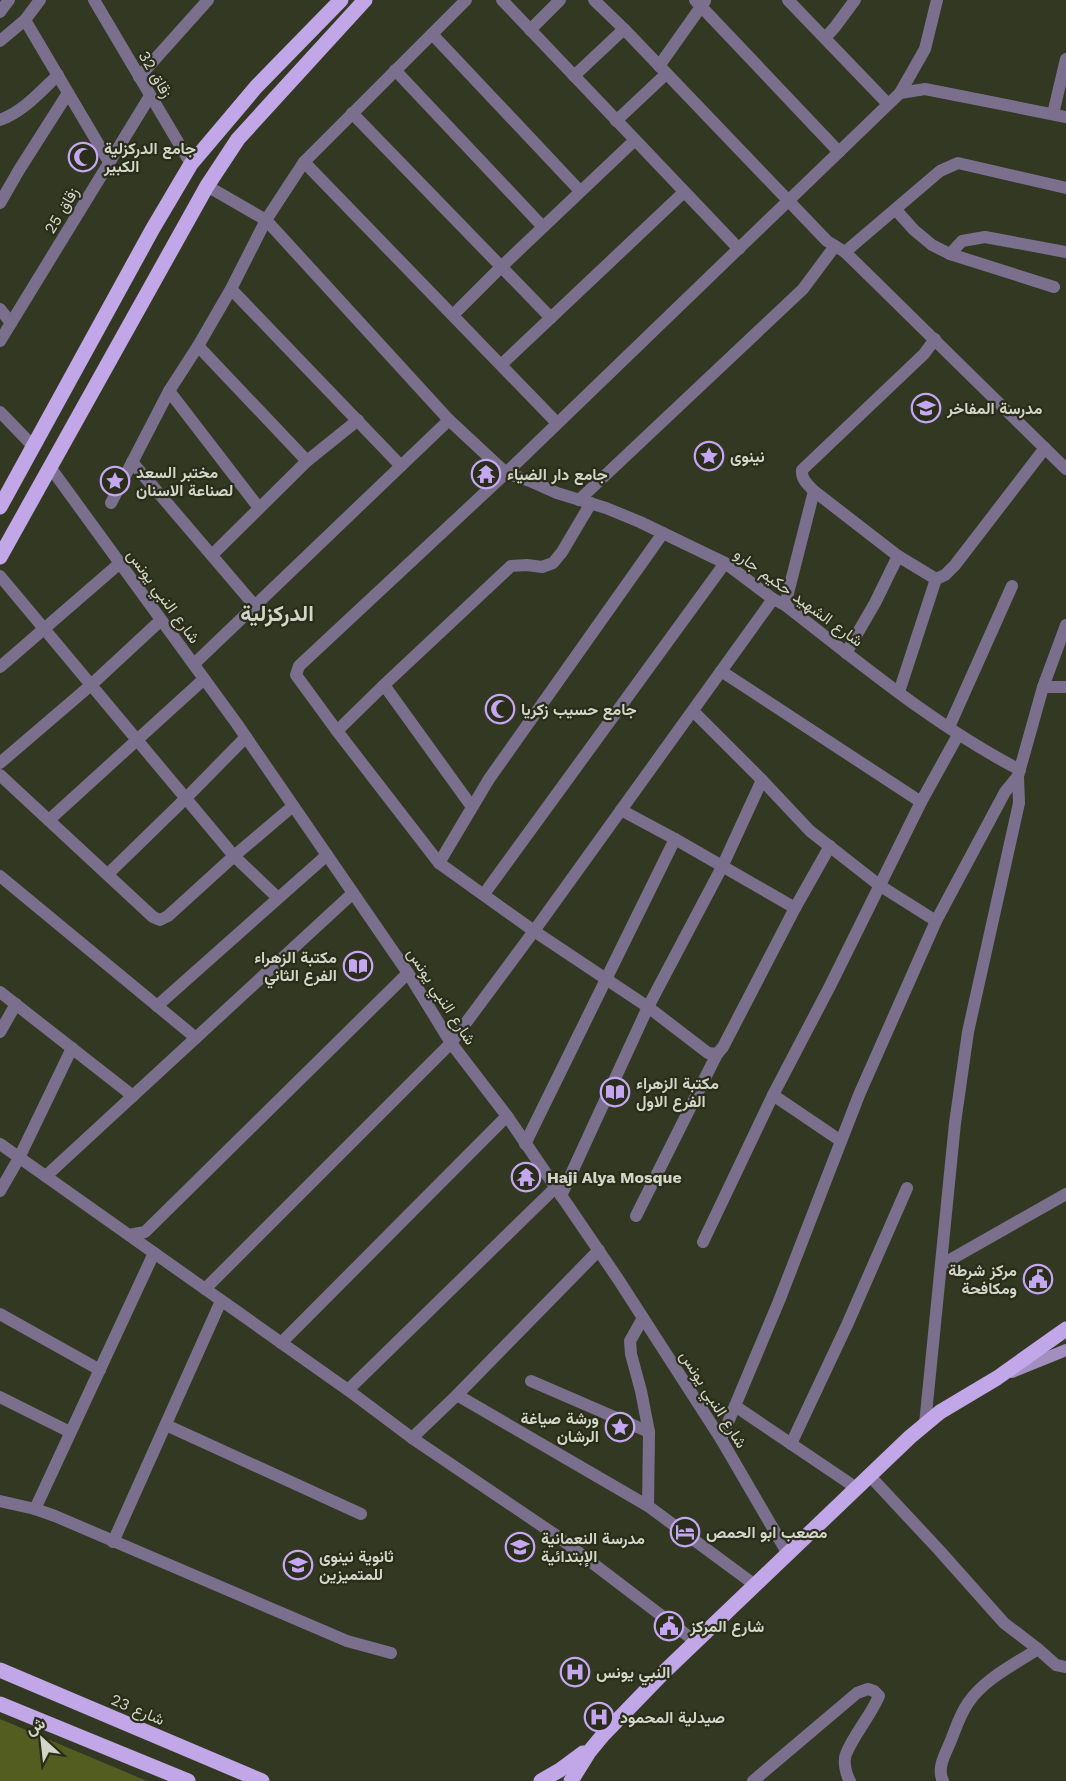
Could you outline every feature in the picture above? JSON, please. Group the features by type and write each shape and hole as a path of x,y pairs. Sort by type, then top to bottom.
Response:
{"main road":[{"path":"0,507 152,230 191,164 256,87 341,0"},
{"path":"0,557 207,186 238,139 365,0"},
{"path":"541,1781 573,1762 603,1735 855,1487 925,1424 940,1412 997,1378 1066,1329"},
{"path":"997,1378 1066,1350"},
{"name":"شارع 23","path":"0,1670 262,1781"},
{"path":"0,1704 188,1781"},
{"path":"571,1781 603,1735"}],"street":[{"path":"0,12 9,0"},
{"path":"0,41 25,20 40,0"},
{"name":"زقاق 32","path":"94,0 191,164"},
{"path":"111,503 169,391 231,289 266,220 304,162 466,0"},
{"path":"502,0 739,249"},
{"path":"530,30 560,0"},
{"path":"594,0 827,241 840,249 935,339 1066,469"},
{"path":"788,0 888,104"},
{"path":"825,38 855,0"},
{"path":"717,1054 708,1053 648,1007 534,931 439,863 296,675 299,666 506,473 900,93 925,49 937,0"},
{"path":"139,76 203,2"},
{"path":"616,121 662,70 701,2 839,152"},
{"path":"25,20 109,162"},
{"path":"574,76 624,29"},
{"path":"432,34 580,191"},
{"path":"1053,114 1066,59"},
{"path":"395,70 543,227"},
{"path":"0,120 12,115 31,101 58,75"},
{"path":"900,93 925,89 1066,117"},
{"path":"0,202 68,93"},
{"name":"زقاق 25","path":"0,341 150,96"},
{"path":"352,113 550,318"},
{"path":"453,315 634,140"},
{"path":"304,162 557,423"},
{"path":"337,731 511,566 542,567 553,563 562,552 585,502 840,249 896,210 940,171 958,163 1066,188"},
{"path":"207,186 266,220 449,420 506,473"},
{"path":"502,364 684,192"},
{"path":"896,210 932,245 950,254 1054,287"},
{"path":"950,254 962,241 985,237 1066,252"},
{"path":"231,289 401,466"},
{"path":"0,309 11,323"},
{"path":"935,339 924,354 802,470 802,475 814,491 898,556 936,579"},
{"path":"198,346 307,461"},
{"path":"169,391 259,508"},
{"path":"0,412 33,446"},
{"path":"212,555 307,461 357,420"},
{"path":"194,664 449,420"},
{"path":"898,692 936,579 945,575 955,565 1045,448"},
{"path":"132,462 255,606"},
{"name":"شارع النبي يونس","path":"50,467 246,736 408,973 451,1043 507,1116 598,1250 721,1439 788,1554"},
{"name":"شارع الشهيد حكيم جارو","path":"506,473 606,508 663,532 725,563 773,599 785,605 898,692 953,731 1019,773"},
{"path":"785,605 814,491"},
{"path":"439,863 489,779 663,532"},
{"path":"846,653 875,603 898,556"},
{"path":"0,667 120,563"},
{"path":"484,894 725,563"},
{"path":"0,576 234,856 278,898"},
{"path":"703,1242 773,1095 921,802 953,731 1011,586"},
{"path":"205,1289 451,1043 773,599"},
{"path":"0,763 162,620"},
{"path":"925,1424 955,1123 968,1032 1019,803 1019,773 1043,687 1066,625"},
{"path":"722,670 921,802"},
{"path":"49,820 204,679"},
{"path":"384,685 472,807"},
{"path":"1043,687 1066,687"},
{"path":"693,711 810,831 879,885 936,921"},
{"path":"108,874 246,736"},
{"path":"721,1439 779,1301 859,1095 936,921 1005,792 1019,773"},
{"path":"0,776 153,917 160,920 168,916 293,806"},
{"path":"348,1390 558,1192 648,1007 722,867 762,780"},
{"path":"621,810 795,908"},
{"path":"525,1144 675,839"},
{"path":"636,1216 717,1054 723,1047 830,846"},
{"path":"157,1006 327,855"},
{"path":"0,876 196,1038"},
{"path":"45,1176 353,893"},
{"path":"129,1235 145,1232 408,973"},
{"path":"0,992 133,1096"},
{"path":"0,1032 16,1004"},
{"path":"0,1191 19,1158 72,1048"},
{"path":"773,1095 841,1141"},
{"path":"281,1343 507,1116"},
{"path":"0,1144 348,1390 412,1438 557,1536 696,1642"},
{"path":"791,1444 848,1325 907,1188"},
{"path":"941,1265 1066,1194"},
{"path":"412,1438 598,1250"},
{"path":"35,1509 154,1253"},
{"path":"113,1542 221,1301"},
{"path":"0,1314 100,1370"},
{"path":"643,1318 630,1341 649,1432 648,1506"},
{"path":"531,1381 649,1432"},
{"path":"457,1395 648,1506 754,1585"},
{"path":"0,1397 70,1432"},
{"path":"735,1406 855,1487"},
{"path":"166,1425 361,1514"},
{"path":"868,1475 1004,1623 1056,1665 1066,1667"},
{"path":"0,1501 35,1509 347,1641 391,1653"},
{"path":"943,1781 942,1761 956,1724 969,1701 991,1680 1038,1649"},
{"path":"753,1781 857,1693 868,1689 879,1696 845,1756 847,1776 850,1781"}],"green space":[{"path":"0,1719 147,1781 0,1781"}],"place":[{"name":"جامع الدركزلية الكبير","path":"83,157"},
{"name":"مدرسة المفاخر","path":"926,408"},
{"name":"نينوى","path":"709,456"},
{"name":"جامع دار الضياء","path":"486,474"},
{"name":"مختبر السعد لصناعة الاسنان","path":"115,481"},
{"name":"جامع حسيب زكريا","path":"500,709"},
{"name":"مكتبة الزهراء الفرع الثاني","path":"358,966"},
{"name":"مكتبة الزهراء الفرع الاول","path":"615,1092"},
{"name":"Haji Alya Mosque","path":"526,1177"},
{"name":"مركز شرطة ومكافحة","path":"1038,1279"},
{"name":"ورشة صياغة الرشان","path":"620,1427"},
{"name":"مصعب ابو الحمص","path":"685,1532"},
{"name":"مدرسة النعمانية الإبتدائية","path":"520,1547"},
{"name":"ثانوية نينوى للمتميزين","path":"298,1565"},
{"name":"شارع المركز","path":"669,1626"},
{"name":"النبي يونس","path":"575,1672"},
{"name":"صيدلية المحمود","path":"599,1717"}],"district":[{"name":"الدركزلية","path":"277,613"}]}
